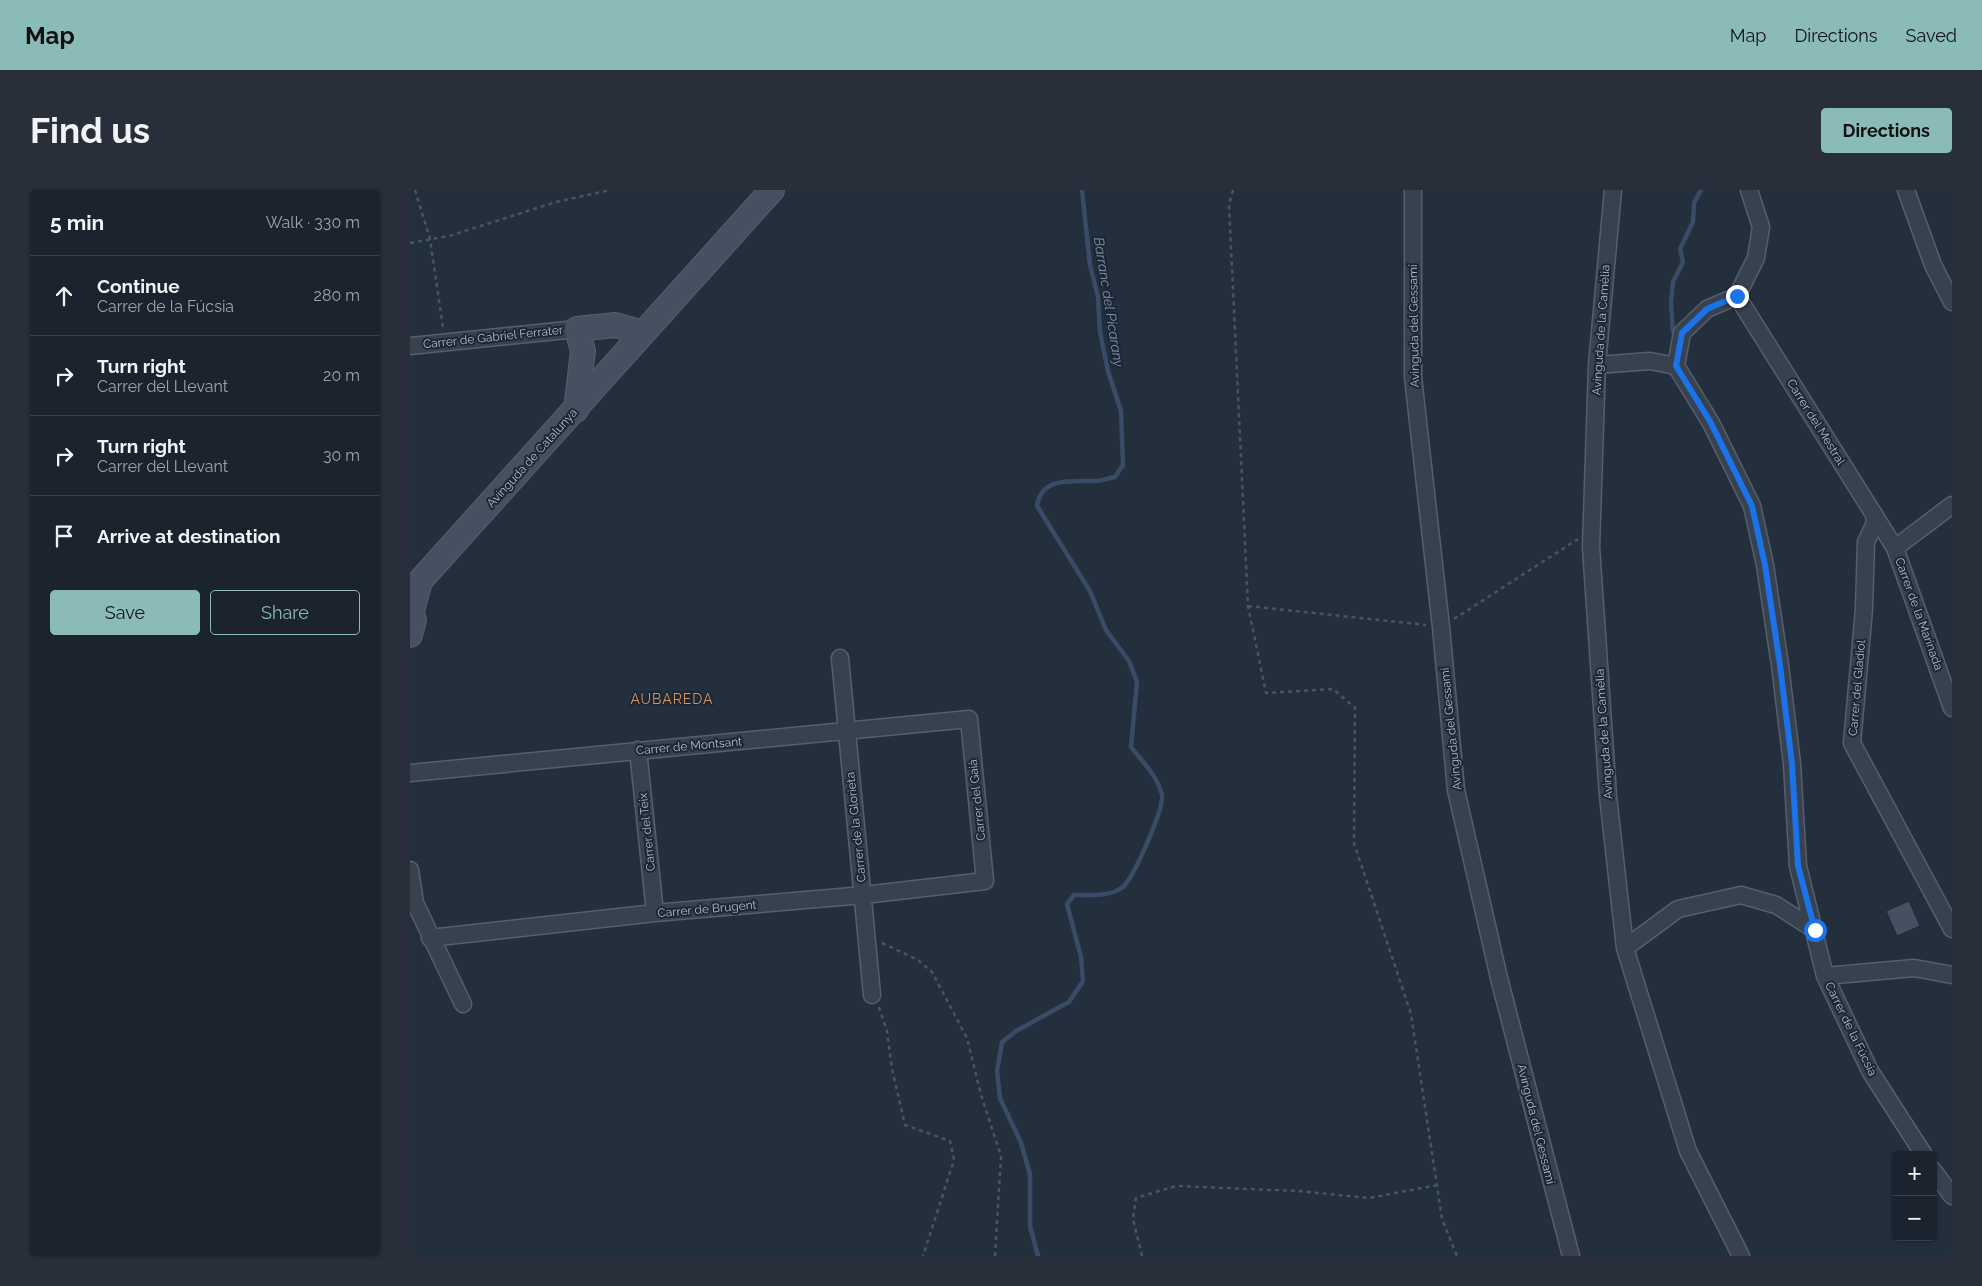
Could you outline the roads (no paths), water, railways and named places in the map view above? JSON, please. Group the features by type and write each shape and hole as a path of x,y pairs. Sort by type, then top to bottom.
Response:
{"street":[{"name":"Avinguda de Catalunya","path":"415,583 576,410 642,333 772,190"},
{"name":"Avinguda del Gessamí","path":"1413,190 1413,377 1440,617 1456,790 1499,978 1571,1256"},
{"name":"Avinguda de la Camèlia","path":"1613,190 1597,365 1591,547 1608,796 1625,948 1688,1150 1741,1256"},
{"path":"1597,365 1650,361 1676,366 1682,333 1707,309 1737,296 1756,258 1761,227 1749,190"},
{"path":"1906,190 1933,265 1952,302"},
{"name":"Carrer del Mestral","path":"1737,296 1895,548"},
{"path":"576,410 580,340 615,326 642,333"},
{"name":"Carrer de Gabriel Ferrater","path":"410,346 445,342 580,340"},
{"name":"Carrer de la Fúcsia","path":"1676,366 1711,423 1752,506 1765,565 1780,665 1792,764 1798,866 1825,976 1870,1071 1921,1151"},
{"path":"1895,548 1952,505"},
{"name":"Carrer del Gladiol","path":"1874,514 1875,523 1866,542 1864,609 1852,743 1952,929"},
{"name":"Carrer de la Marinada","path":"1895,548 1952,708"},
{"path":"410,635 414,620 411,609 415,583"},
{"name":"Carrer de la Glorieta","path":"840,658 872,991"},
{"name":"Carrer de Montsant","path":"410,773 969,719"},
{"name":"Carrer del Gaià","path":"969,719 985,881"},
{"name":"Carrer del Teix","path":"638,750 655,913"},
{"path":"410,870 415,903 463,1004"},
{"name":"Carrer de Brugent","path":"430,938 655,913 864,895 985,881"},
{"path":"1625,948 1678,909 1741,895 1776,905 1815,930"},
{"path":"1825,976 1914,968 1952,975"},
{"path":"1937,1175 1952,1196"}],"waterway":[{"name":"Barranc del Picarany","path":"1038,1256 1030,1226 1030,1174 1021,1143 1000,1098 997,1071 1002,1042 1016,1031 1069,1002 1083,981 1081,957 1067,904 1074,895 1105,894 1123,887 1134,870 1147,842 1158,814 1162,795 1153,776 1131,747 1137,682 1129,661 1106,630 1090,591 1037,506 1040,496 1051,485 1068,481 1098,481 1115,477 1123,465 1121,411 1108,371 1100,332 1098,297 1090,265 1082,190"},
{"path":"1673,332 1671,303 1673,282 1683,262 1680,249 1693,222 1694,203 1701,190"}],"district":[{"name":"AUBAREDA","path":"672,699"}]}
